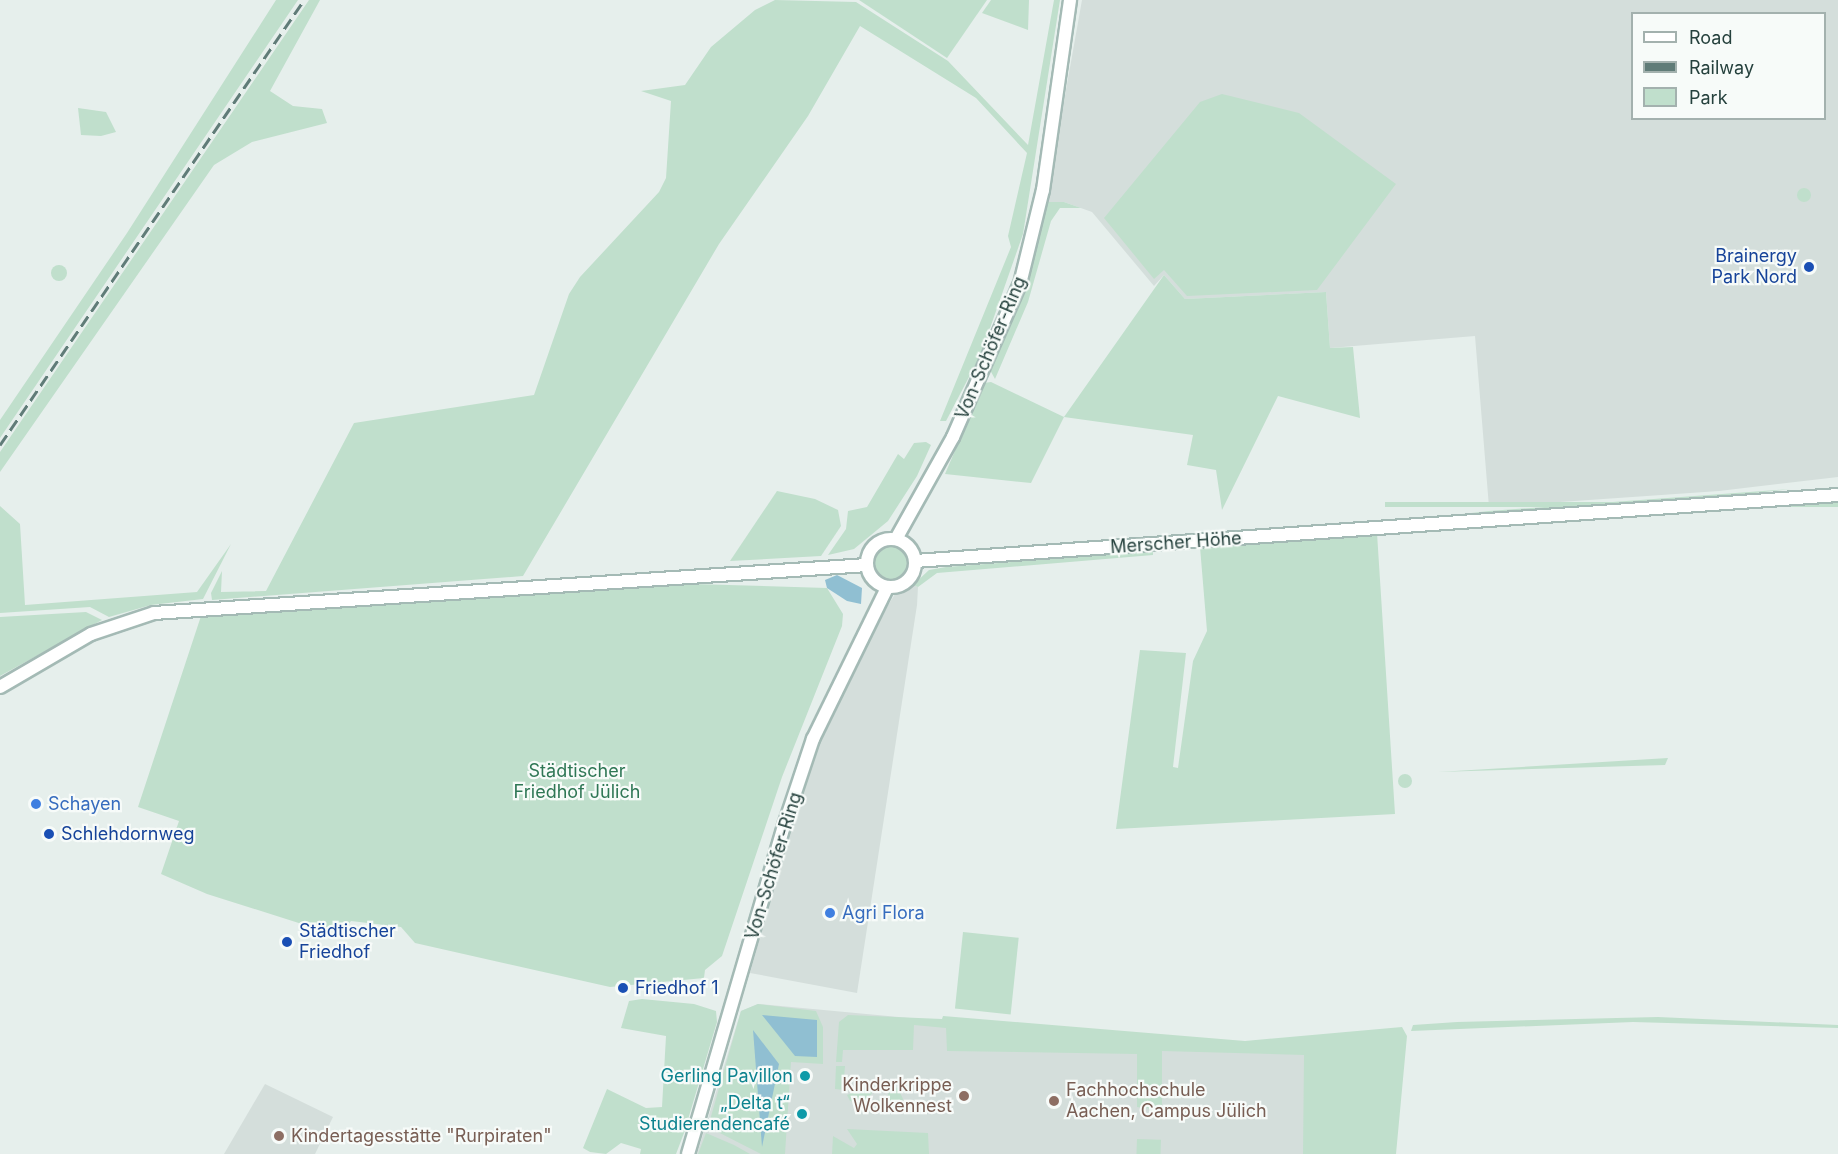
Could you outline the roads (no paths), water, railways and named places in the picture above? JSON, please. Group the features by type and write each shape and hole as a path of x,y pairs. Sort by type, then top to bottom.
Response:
{"main road":[{"name":"Von-Schöfer-Ring","path":"896,539 953,437 1020,284 1043,190 1070,0"},
{"name":"Merscher Höhe","path":"915,561 1838,495"},
{"path":"896,539 909,547 915,561 908,582 887,588 873,580 867,565 875,545 896,539"},
{"path":"0,687 91,634 154,613 867,565"},
{"name":"Von-Schöfer-Ring","path":"688,1154 780,837 813,739 887,588"}],"water":[{"path":"837,575 862,588 861,604 847,601 827,588 825,580"},
{"path":"762,1015 817,1020 817,1057 795,1056"},
{"path":"753,1030 779,1064 762,1147"}],"railway":[{"path":"0,445 304,0"}],"place":[{"name":"Brainergy Park Nord","path":"1809,267"},
{"name":"Schayen","path":"36,804"},
{"name":"Schlehdornweg","path":"49,834"},
{"name":"Agri Flora","path":"830,913"},
{"name":"Städtischer Friedhof","path":"287,942"},
{"name":"Friedhof 1","path":"623,988"},
{"name":"Gerling Pavillon","path":"805,1076"},
{"name":"Kinderkrippe Wolkennest","path":"964,1096"},
{"name":"Fachhochschule Aachen, Campus Jülich","path":"1054,1101"},
{"name":"„Delta t“ Studierendencafé","path":"802,1114"},
{"name":"Kindertagesstätte \"Rurpiraten\"","path":"279,1136"}],"park label":[{"name":"Städtischer Friedhof Jülich","path":"577,782"}]}
